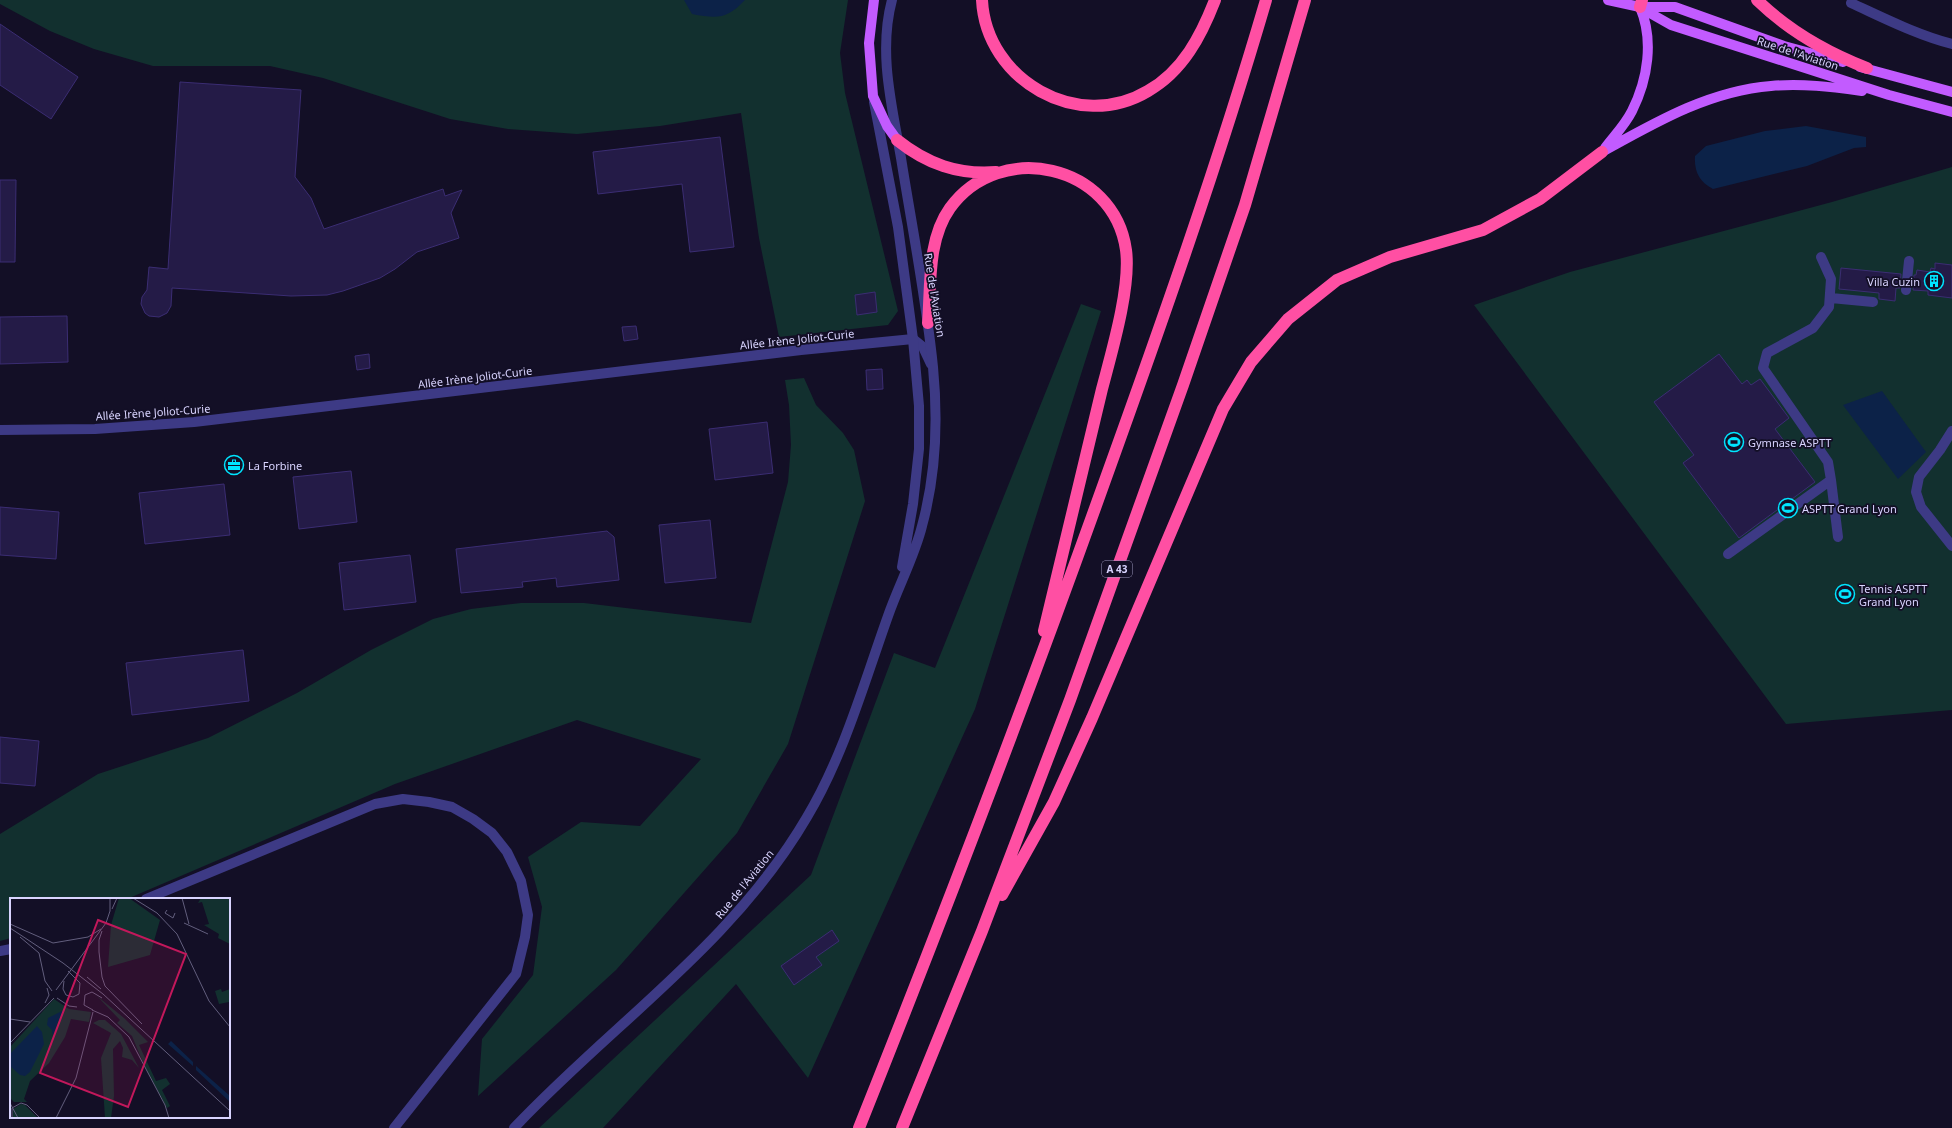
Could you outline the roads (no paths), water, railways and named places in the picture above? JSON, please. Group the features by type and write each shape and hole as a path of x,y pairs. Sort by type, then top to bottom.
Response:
{"highway":[{"path":"982,0 984,19 995,46 1001,56 1020,77 1031,86 1050,97 1065,102 1088,105 1115,103 1138,97 1166,79 1183,61 1194,45 1215,0"},
{"path":"859,1128 947,908 1030,690 1148,360 1207,185 1266,0"},
{"name":"A 43","path":"902,1128 982,931 1070,700 1183,386 1245,206 1305,0"},
{"path":"1757,0 1780,20 1814,44 1836,56 1867,68"},
{"path":"898,140 917,154 937,165 974,172 1000,172 1020,168 1048,169 1070,176 1084,184 1104,202 1112,213 1123,236 1126,251 1126,280 1110,354 1030,690"},
{"path":"982,931 1054,802 1095,711 1223,408 1251,362 1288,319 1337,280 1390,257 1483,230 1540,199 1602,152"},
{"path":"928,323 934,252 939,230 944,219 950,208 968,189 1000,172"}],"main road":[{"name":"Rue de l'Aviation","path":"873,96 869,43 874,0"},
{"name":"Rue de l'Aviation","path":"1608,0 1675,7 1784,46 1952,92"},
{"name":"Rue de l'Aviation","path":"1641,3 1671,25 1889,95 1952,112"},
{"path":"1602,152 1632,112 1643,81 1648,48 1646,26 1641,3"},
{"path":"1602,152 1687,108 1712,98 1748,89 1771,86 1814,86 1889,95"},
{"path":"873,96 887,126 898,140"}],"street":[{"name":"Rue de l'Aviation","path":"514,1128 584,1059 696,957 738,912 767,877 808,816 828,778 849,725 897,590 922,527 934,460 933,371 928,323 886,63 888,18 892,0"},
{"path":"1851,3 1936,40 1952,44"},
{"name":"Rue de l'Aviation","path":"873,96 898,227 919,406 919,449 913,504 897,590"},
{"path":"1821,257 1831,279 1831,298 1829,307 1813,328 1767,353 1763,368 1828,462 1838,537"},
{"path":"1906,290 1909,261"},
{"path":"1831,298 1873,302"},
{"path":"912,339 923,347 933,371"},
{"name":"Allée Irène Joliot-Curie","path":"0,430 95,429 194,422 793,351 912,339"},
{"path":"1952,431 1940,450 1919,477 1916,492 1921,507 1952,546"},
{"path":"1728,554 1831,480"},
{"path":"148,898 375,804 403,799 429,802 452,807 492,833 507,852 521,881 528,915 525,937 516,974 394,1128"},
{"path":"0,952 10,949"}],"water":[{"path":"684,0 745,0 733,11 727,14 709,17 692,14"},
{"path":"1806,126 1866,137 1866,147 1854,148 1807,166 1713,189 1704,183 1698,176 1695,166 1695,156 1706,146 1765,131"},
{"path":"1882,391 1926,452 1898,479 1843,405"}],"place":[{"name":"Villa Cuzin","path":"1934,281"},
{"name":"Gymnase ASPTT","path":"1734,442"},
{"name":"La Forbine","path":"234,465"},
{"name":"ASPTT Grand Lyon","path":"1788,508"},
{"name":"Tennis ASPTT Grand Lyon","path":"1845,594"}]}
